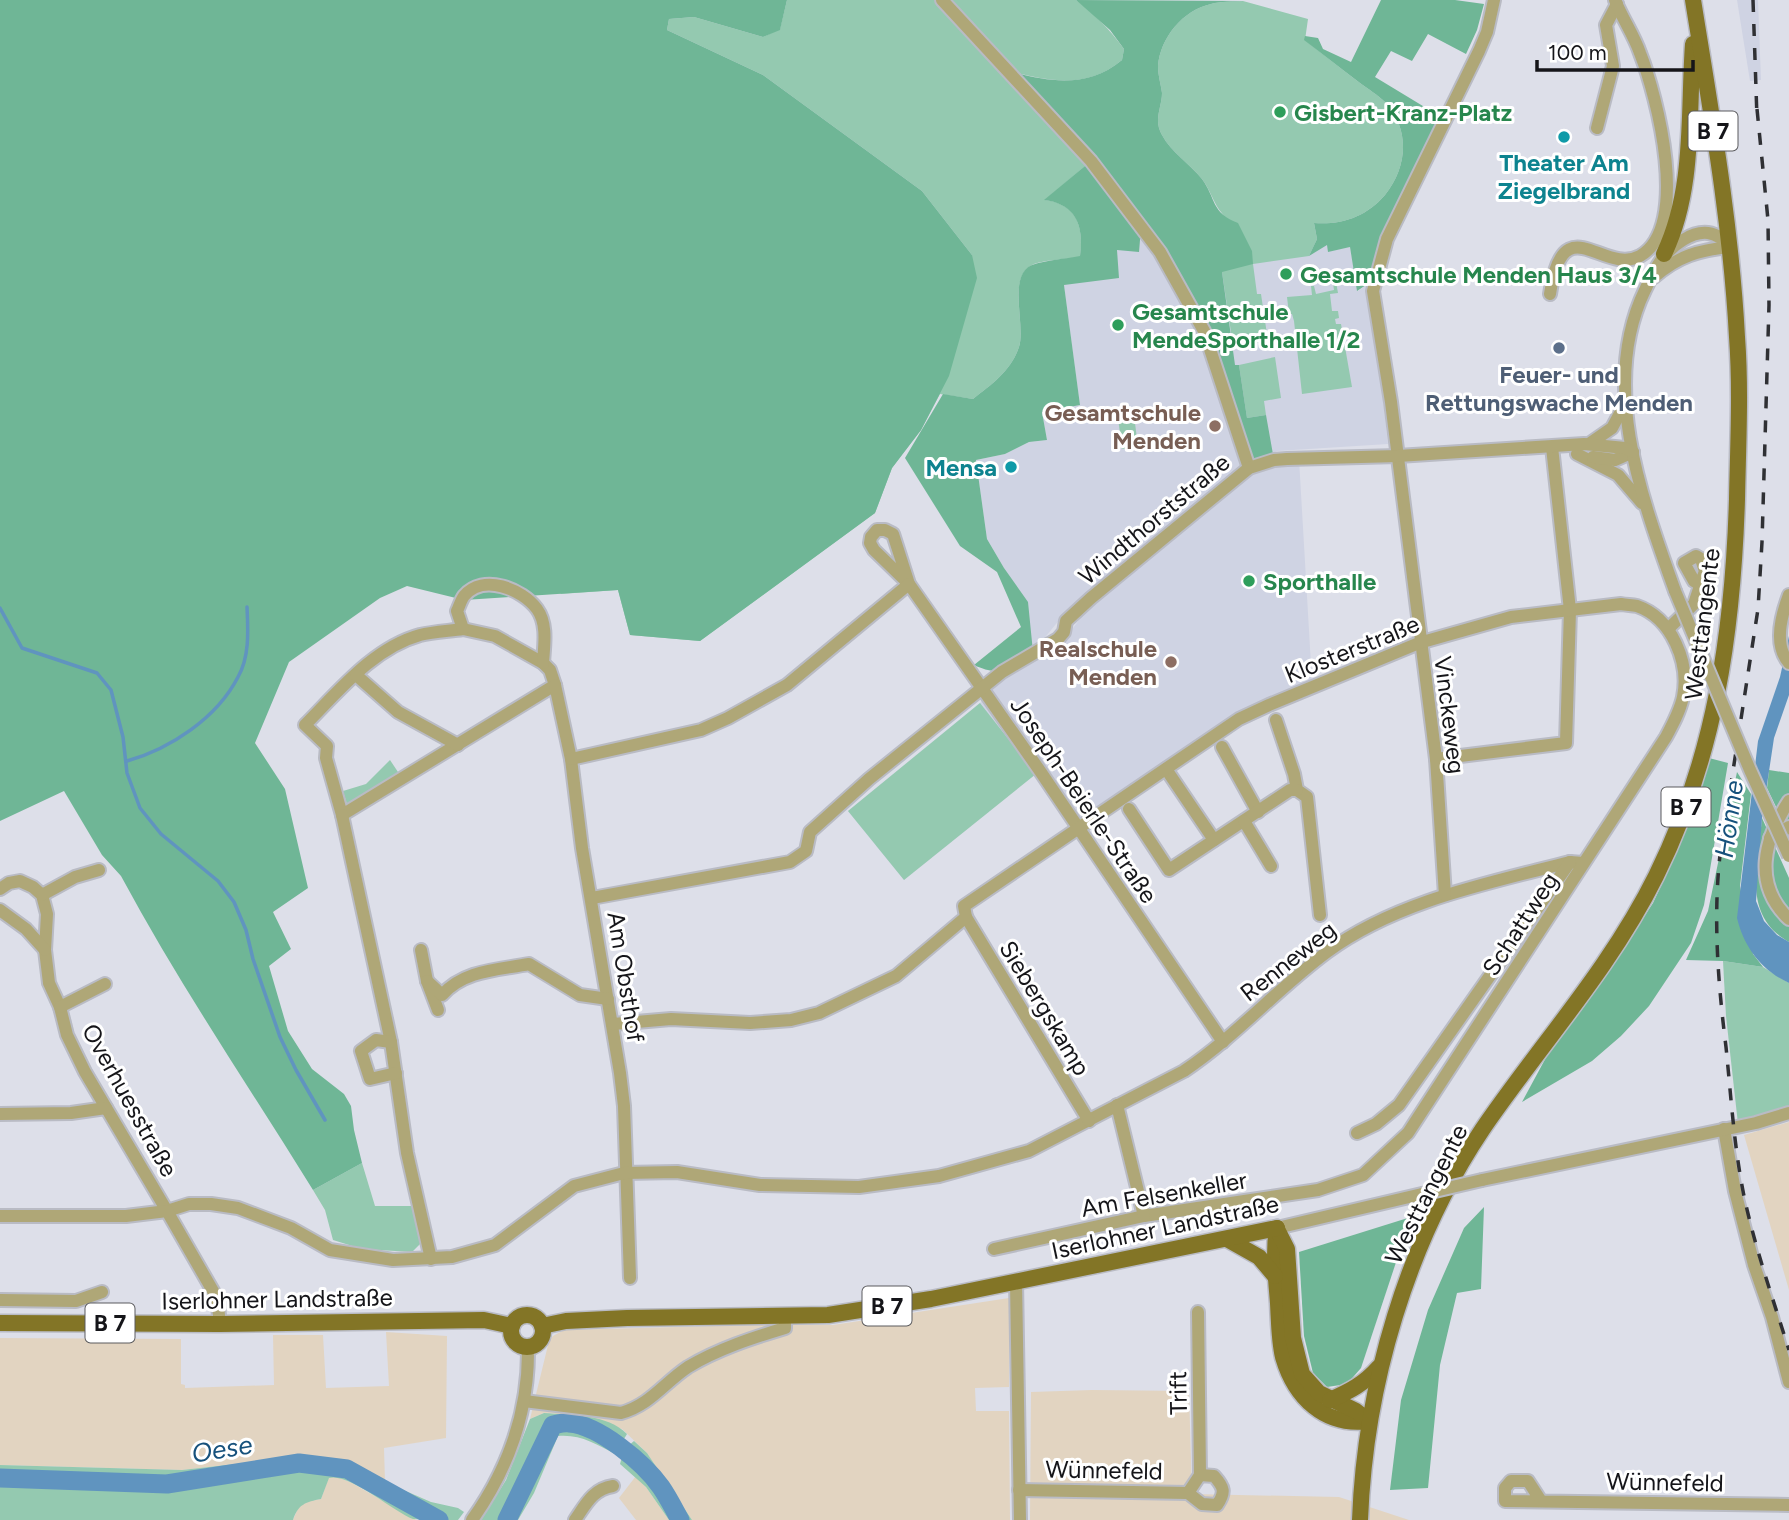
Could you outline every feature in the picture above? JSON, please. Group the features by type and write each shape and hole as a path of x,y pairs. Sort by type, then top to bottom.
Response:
{"main road":[{"name":"Westtangente","path":"1360,1520 1369,1421 1381,1365 1409,1274 1458,1170 1484,1128 1616,948 1655,878 1691,795 1723,675 1734,576 1738,339 1730,247 1694,7"},
{"path":"1664,254 1680,213 1685,184 1694,7"},
{"path":"1277,1228 1275,1276 1283,1356 1290,1377 1302,1396 1318,1410 1350,1424 1369,1421"},
{"path":"1277,1228 1287,1249 1293,1338 1302,1374 1310,1385 1330,1400 1356,1411 1369,1421"},
{"name":"Iserlohner Landstraße","path":"542,1325 627,1318 785,1316 858,1311 1277,1228"},
{"path":"1227,1239 1259,1256 1275,1276"},
{"name":"B 7","path":"512,1326 517,1319 527,1315 537,1318 542,1325"},
{"name":"Iserlohner Landstraße","path":"0,1323 484,1321 512,1326"},
{"path":"512,1326 513,1339 521,1346 528,1347 540,1341 542,1325"},
{"path":"1330,1400 1367,1381 1381,1365"}],"street":[{"path":"942,0 1091,161 1160,252 1203,331 1249,468"},
{"name":"Vinckeweg","path":"1445,895 1436,759 1419,643 1398,456 1374,304 1375,279 1387,239 1479,51 1487,32 1494,0"},
{"path":"1597,128 1614,66 1606,25 1616,2"},
{"path":"1550,294 1556,267 1566,252 1583,247 1615,258 1641,255 1653,242 1665,214 1667,162 1662,137 1640,51 1616,2"},
{"path":"1730,247 1714,234 1704,232 1686,239 1664,254 1630,326 1625,351 1626,404 1633,452 1646,508 1675,591 1789,856"},
{"path":"1649,282 1667,266 1687,254 1730,247"},
{"path":"1588,444 1612,428 1626,404"},
{"name":"Windthorststraße","path":"592,898 790,862 806,851 810,832 869,779 1018,660 1058,639 1064,632 1066,621 1091,598 1249,468 1287,459 1398,456 1588,444 1625,448 1633,452"},
{"path":"1436,759 1566,743 1570,610 1552,447"},
{"name":"Windthorststraße","path":"1552,447 1615,460 1633,452"},
{"name":"Windthorststraße","path":"1577,454 1618,475 1646,508"},
{"path":"305,725 356,675 384,652 419,636 463,629 495,636 543,663 544,628 538,610 525,597 506,587 491,584 477,587 463,596 457,611 463,629"},
{"name":"Joseph-Beierle-Straße","path":"571,759 701,730 729,718 787,685 909,584 1223,1042"},
{"path":"1668,629 1694,604 1699,584"},
{"path":"1786,660 1780,636 1782,612 1789,595"},
{"name":"Klosterstraße","path":"966,917 964,906 1239,719 1419,643 1511,617 1621,604 1638,606 1668,629 1681,656 1685,682 1680,708 1666,737"},
{"name":"Am Obsthof","path":"543,663 550,670 555,685 571,759 582,848 613,1024 624,1106 624,1173 630,1278"},
{"path":"356,675 398,712 457,745"},
{"path":"342,815 555,685"},
{"path":"292,718 305,725 327,746 326,758 342,815 391,1042 407,1153 431,1259"},
{"path":"1276,720 1297,790"},
{"name":"Schattweg","path":"1357,1133 1376,1124 1399,1105 1666,737"},
{"path":"1222,747 1258,812"},
{"path":"1166,769 1214,840"},
{"path":"1129,810 1169,870 1290,790 1297,790 1307,797 1320,915"},
{"path":"1789,801 1773,827 1764,857 1766,883 1776,904 1789,919"},
{"path":"1244,821 1271,866"},
{"path":"1770,838 1789,827"},
{"name":"Schattweg","path":"1408,1133 1577,863"},
{"name":"Renneweg","path":"0,1216 126,1216 167,1211 189,1204 211,1204 238,1208 291,1228 330,1250 384,1260 431,1259 452,1257 495,1245 574,1186 624,1173 677,1172 760,1185 859,1187 939,1176 1029,1151 1184,1071 1223,1042 1295,978 1343,941 1396,914 1445,895 1577,863"},
{"path":"0,889 9,883 20,881 42,895 75,877 99,870"},
{"name":"Overhuesstraße","path":"42,895 47,914 45,950 49,983 60,1007 67,1035 106,1108 209,1281 217,1298 220,1324"},
{"path":"0,910 26,929 45,950"},
{"path":"613,1024 671,1019 750,1023 791,1020 819,1013 896,976 966,917"},
{"name":"Siebergskamp","path":"966,917 1088,1121"},
{"path":"421,950 427,981 438,1010"},
{"path":"427,981 442,995 450,985 471,974 529,964 580,995 608,999"},
{"name":"Overhuesstraße","path":"60,1007 105,984"},
{"path":"391,1042 376,1040 361,1051 370,1079 396,1073"},
{"path":"1117,1105 1144,1216"},
{"path":"0,1114 71,1113 106,1108"},
{"name":"Iserlohner Landstraße","path":"1277,1228 1482,1180 1756,1124 1789,1113"},
{"path":"1724,1129 1735,1191 1754,1265 1772,1317 1789,1382"},
{"name":"Am Felsenkeller","path":"994,1250 1144,1216 1318,1190 1363,1175 1408,1133"},
{"path":"1016,1281 1020,1520"},
{"path":"0,1300 76,1300 102,1292"},
{"name":"Trift","path":"1198,1312 1200,1475"},
{"path":"524,1401 621,1413 635,1409 650,1400 687,1368 734,1346 785,1328 785,1316"},
{"path":"472,1520 497,1482 513,1444 524,1401 528,1347"},
{"name":"Wünnefeld","path":"1019,1490 1188,1493 1202,1504 1217,1505 1223,1496 1223,1486 1214,1476 1200,1475 1188,1493"},
{"path":"575,1520 592,1495 602,1488 613,1486"},
{"name":"Wünnefeld","path":"1541,1501 1789,1505"}],"shaded area":[{"path":"1737,0 1758,0 1761,80 1750,81"},
{"name":"Gesamtschule Menden","path":"1141,227 1327,244 1329,251 1350,247 1358,291 1375,279 1371,292 1388,444 1277,451 1239,471 1070,607 1033,652 1004,568 987,539 976,460 1005,454 1029,442 1047,440 1042,412 1080,405 1064,285 1117,250"},
{"name":"Realschule Menden","path":"1299,459 1312,682 1238,716 1078,829 1039,771 904,880 848,811 980,703 994,687 1063,641 1086,611 1243,475"},
{"path":"1789,1122 1789,1290 1744,1135"},
{"path":"1009,1298 1009,1387 975,1388 976,1411 1009,1411 1010,1520 692,1520 647,1453 622,1429 583,1416 544,1413 530,1419 549,1341 564,1330 833,1325"},
{"path":"386,1332 447,1336 446,1438 384,1448 385,1482 341,1460 319,1457 182,1470 0,1465 0,1338 181,1339 181,1384 185,1385 185,1388 274,1385 273,1335 323,1335 326,1388 389,1386"},
{"path":"1189,1391 1192,1494 1339,1497 1409,1520 1030,1520 1031,1392"},
{"path":"335,1476 416,1520 293,1520 304,1502 321,1499 329,1477"},
{"path":"636,1476 669,1520 636,1520 619,1498"}],"green space":[{"path":"0,0 787,0 780,30 763,37 694,17 669,19 667,30 763,75 922,191 972,255 977,278 949,376 921,430 892,468 875,513 700,641 630,635 618,590 464,600 407,586 380,598 289,662 255,743 285,789 308,888 273,912 291,949 269,966 288,1031 312,1069 344,1094 351,1106 362,1163 313,1190 190,995 121,876 102,855 64,791 0,821"},
{"path":"787,0 1076,0 1090,11 1124,49 1122,60 1095,76 1082,79 1054,80 1010,71 1091,161 1045,200 1056,202 1072,212 1081,236 1080,257 1036,263 1025,271 1020,280 1021,337 1016,356 1000,376 973,399 940,394 921,430 892,468 875,513 700,641 630,635 618,590 560,594 972,255 922,191 763,75 667,30 669,19 694,17 763,37 780,29"},
{"path":"1076,0 1243,1 1219,2 1201,7 1182,19 1168,36 1158,66 1162,93 1158,124 1170,147 1202,179 1218,210 1238,223 1252,251 1253,264 1222,272 1235,365 1239,365 1247,418 1266,415 1274,460 1249,468 1204,331 1141,228 1139,252 1117,250 1119,278 1064,285 1080,405 1042,412 1047,440 1029,442 1005,454 976,460 987,539 1028,602 1033,652 1005,669 991,671 974,665 1021,627 997,572 960,546 905,458 943,394 973,399 1000,376 1016,356 1021,338 1020,279 1025,271 1037,263 1080,256 1081,236 1076,219 1064,206 1044,200 1091,161 1008,71 1053,80 1081,79 1095,76 1122,60 1124,49 1110,30"},
{"path":"1381,0 1455,0 1484,4 1477,30 1466,54 1428,34 1412,61 1391,51 1375,77 1446,120 1375,279 1357,291 1350,247 1328,252 1327,245 1309,256 1317,239 1314,223 1344,221 1362,214 1378,203 1398,173 1402,161 1402,137 1399,125 1385,102 1304,40 1305,36 1318,38 1323,49 1351,62"},
{"path":"1243,1 1308,19 1305,40 1385,102 1399,125 1403,149 1398,173 1378,203 1362,214 1344,221 1314,223 1317,239 1309,256 1253,264 1257,294 1261,294 1268,341 1254,343 1253,336 1232,339 1222,272 1228,219 1219,210 1202,179 1166,141 1158,124 1162,93 1158,66 1168,36 1182,19 1201,7 1219,2"},
{"path":"1336,282 1338,293 1330,294 1332,311 1338,311 1339,318 1335,319 1336,324 1341,324 1352,387 1302,394 1294,321 1292,314 1289,314 1287,297 1312,295 1311,286 1314,286 1316,294 1334,290 1333,283"},
{"path":"1275,357 1281,398 1264,401 1266,415 1247,418 1239,365"},
{"path":"1134,415 1138,447 1122,449 1118,418"},
{"path":"980,703 1036,774 904,880 848,811"},
{"path":"1709,758 1728,763 1704,905 1691,943 1649,1006 1621,1036 1592,1061 1522,1102 1549,1052 1653,903 1682,840"},
{"path":"390,760 400,775 348,808 343,791 366,784"},
{"path":"1769,770 1789,773 1789,834 1767,788"},
{"path":"1737,772 1751,794 1740,886 1753,954 1763,967 1723,961 1686,960 1708,911"},
{"path":"1762,818 1789,878 1789,942 1774,931 1764,918 1758,903 1756,870"},
{"path":"1723,961 1763,967 1789,983 1789,1109 1738,1124 1726,1016"},
{"path":"362,1163 375,1206 414,1206 422,1242 412,1252 362,1249 333,1240 325,1210 313,1190"},
{"path":"1484,1207 1481,1289 1457,1293 1440,1365 1428,1488 1390,1490 1401,1400 1428,1310 1464,1228"},
{"path":"1411,1217 1361,1368 1347,1384 1327,1387 1313,1373 1304,1336 1299,1252"},
{"path":"544,1413 599,1419 619,1427 627,1434 615,1454 581,1438 558,1436 534,1493 518,1520 481,1520 506,1480 530,1419"},
{"path":"634,1441 647,1453 692,1520 688,1520 663,1480 628,1446"},
{"path":"298,1457 341,1460 431,1502 464,1512 458,1520 413,1519 359,1486 329,1478 321,1499 303,1505 297,1510 293,1520 0,1520 0,1465 182,1470"},
{"path":"622,1457 648,1481 675,1520 669,1520 646,1487 620,1464"}],"water":[{"path":"1789,636 1789,695 1774,738 1762,818 1756,901 1764,921 1777,935 1789,942 1789,983 1770,971 1755,956 1744,939 1737,918 1758,741 1780,677"}],"waterway":[{"path":"127,761 160,749 191,730 218,706 229,692 245,660 247,607"},
{"path":"0,608 22,648 97,673 111,690 123,737 127,773 140,808 161,834 218,881 234,902 246,930 253,959 280,1037 325,1120"},
{"name":"Oese","path":"507,1520 553,1425 565,1423 594,1430 644,1467 661,1487 680,1520"},
{"name":"Oese","path":"0,1478 167,1484 299,1463 347,1469 439,1520"}],"railway":[{"path":"1753,0 1757,118"},
{"path":"1757,109 1768,220 1769,305 1762,542 1758,609 1720,855 1717,951 1733,1122 1744,1196 1753,1235 1789,1350"}],"place":[{"name":"Gisbert-Kranz-Platz","path":"1280,112"},
{"name":"Theater Am Ziegelbrand","path":"1564,137"},
{"name":"Gesamtschule Menden Haus 3/4","path":"1286,274"},
{"name":"Gesamtschule MendeSporthalle 1/2","path":"1118,325"},
{"name":"Feuer- und Rettungswache Menden","path":"1559,348"},
{"name":"Gesamtschule Menden","path":"1215,426"},
{"name":"Mensa","path":"1011,467"},
{"name":"Sporthalle","path":"1249,581"},
{"name":"Realschule Menden","path":"1171,662"}],"water label":[{"name":"Hönne","path":"1729,819"}]}
